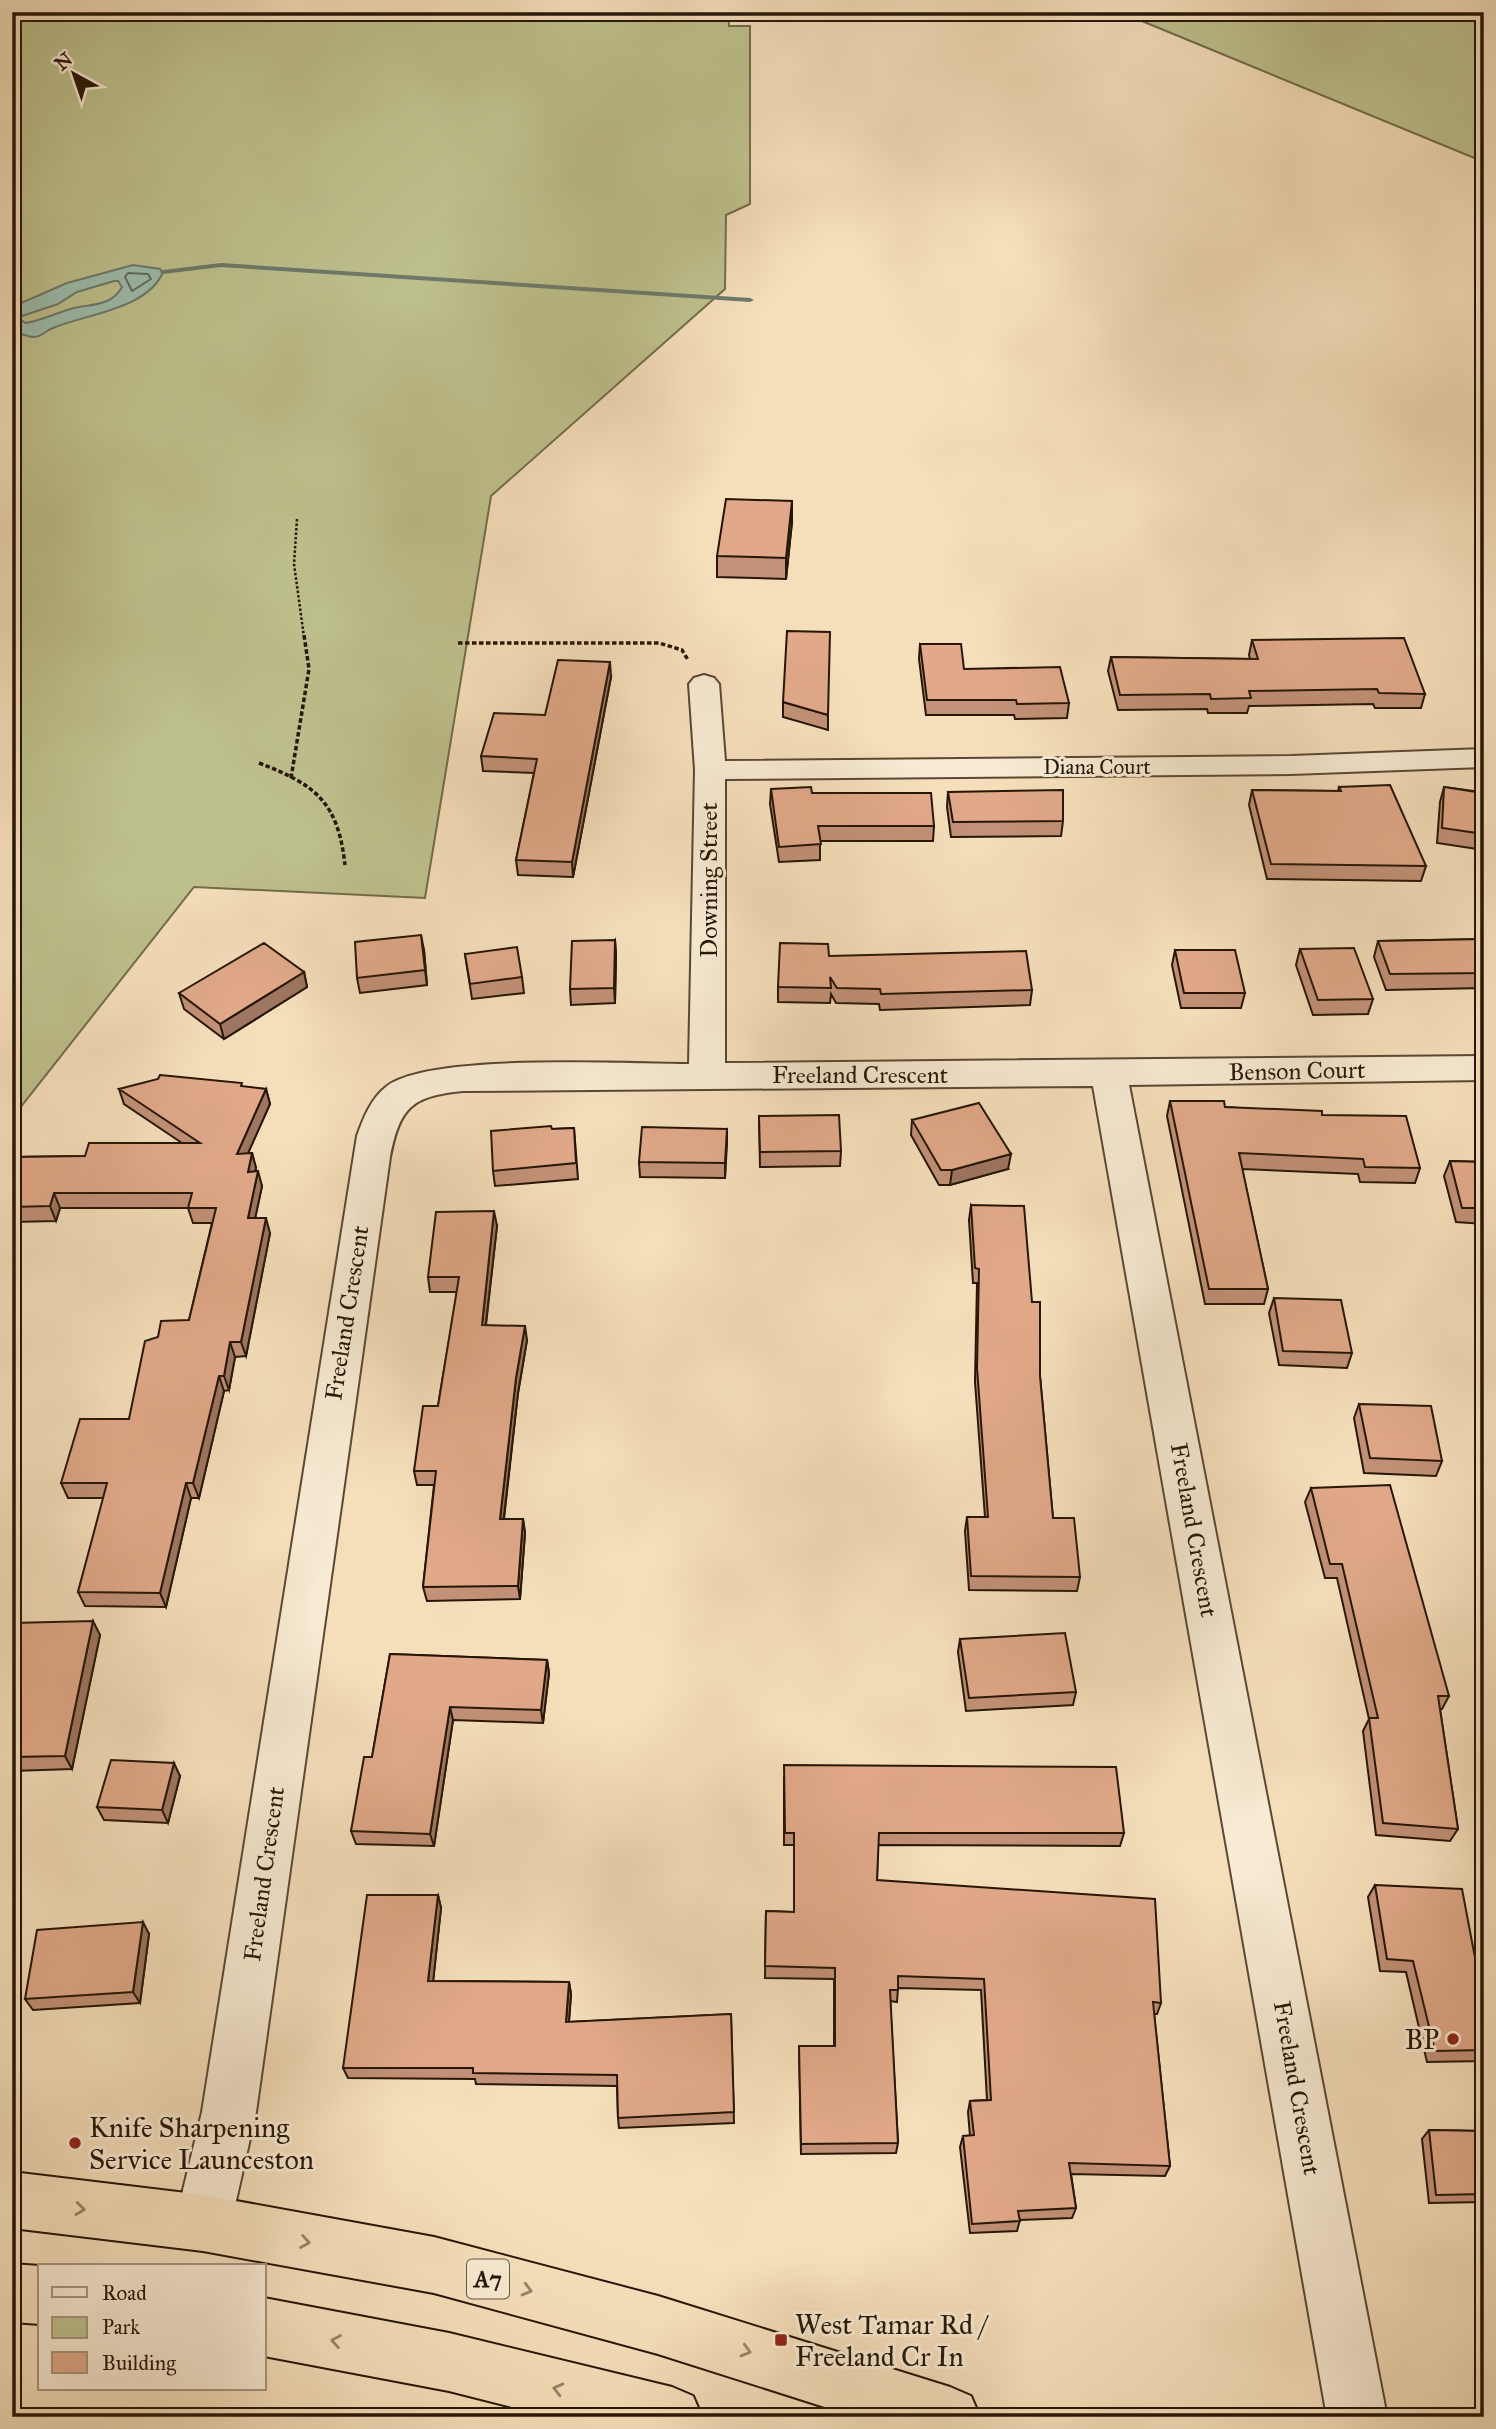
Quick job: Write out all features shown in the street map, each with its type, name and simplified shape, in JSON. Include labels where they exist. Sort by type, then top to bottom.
[{"type":"highway","name":"A7","points":[[12,2200],[202,2223],[434,2265],[658,2325],[950,2417]]},
{"type":"highway","points":[[12,2293],[38,2295]]},
{"type":"highway","points":[[266,2327],[449,2362],[672,2417]]},
{"type":"street","name":"Downing Street","points":[[705,684],[710,770],[707,1075]]},
{"type":"street","name":"Diana Court","points":[[710,770],[1290,765],[1484,758]]},
{"type":"street","name":"Benson Court","points":[[1109,1073],[1484,1068]]},
{"type":"street","name":"Freeland Crescent","points":[[202,2223],[229,2112],[369,1170],[381,1114],[400,1094],[431,1080],[707,1075],[1109,1073],[1357,2417]]},
{"type":"path","points":[[291,778],[309,669],[294,564],[297,519]]},
{"type":"path","points":[[458,643],[659,643],[682,650],[705,684]]},
{"type":"path","points":[[259,763],[291,778],[327,805],[335,817],[345,865]]},
{"type":"green space","points":[[12,12],[728,12],[729,26],[750,26],[750,204],[726,215],[725,289],[491,496],[425,898],[194,887],[12,1118]]},
{"type":"green space","points":[[1120,12],[1484,12],[1484,162]]},
{"type":"water","points":[[133,265],[160,269],[163,272],[144,294],[115,309],[67,323],[37,337],[12,332],[12,307],[67,283]],"holes":[[[118,281],[122,287],[107,301],[26,323],[16,318],[58,304],[77,292]]]},
{"type":"building","points":[[726,499],[792,501],[786,558],[717,556]]},
{"type":"building","points":[[787,631],[830,632],[828,715],[783,702]]},
{"type":"building","points":[[1404,638],[1425,694],[1379,693],[1377,689],[1249,691],[1251,698],[1211,699],[1210,694],[1120,695],[1111,657],[1258,659],[1252,640]]},
{"type":"building","points":[[920,644],[961,644],[964,669],[1060,667],[1069,703],[927,700]]},
{"type":"building","points":[[558,660],[610,662],[572,862],[516,860],[537,759],[481,756],[494,713],[545,715]]},
{"type":"building","points":[[1390,785],[1426,866],[1271,864],[1252,790],[1341,791],[1339,787]]},
{"type":"building","points":[[1483,785],[1484,834],[1442,828],[1444,787],[1483,793]]},
{"type":"building","points":[[811,787],[812,793],[931,793],[934,826],[818,826],[821,844],[779,847],[771,789]]},
{"type":"building","points":[[1063,790],[1063,821],[953,822],[948,792]]},
{"type":"building","points":[[421,935],[425,970],[357,978],[355,942]]},
{"type":"building","points":[[1484,939],[1484,973],[1390,974],[1378,941]]},
{"type":"building","points":[[615,940],[614,988],[570,989],[572,941]]},
{"type":"building","points":[[264,943],[304,972],[220,1024],[179,993]]},
{"type":"building","points":[[780,943],[828,944],[829,956],[1026,951],[1032,990],[881,994],[880,989],[837,988],[830,977],[831,988],[778,987]]},
{"type":"building","points":[[517,947],[522,977],[470,984],[465,954]]},
{"type":"building","points":[[1354,948],[1373,999],[1318,1000],[1300,949]]},
{"type":"building","points":[[1175,950],[1235,950],[1245,993],[1184,993]]},
{"type":"building","points":[[160,1075],[242,1083],[241,1086],[266,1089],[237,1154],[252,1153],[248,1172],[258,1171],[248,1218],[266,1218],[241,1342],[230,1342],[224,1376],[219,1376],[193,1483],[186,1483],[160,1593],[78,1592],[107,1483],[61,1483],[80,1419],[129,1419],[145,1341],[158,1337],[161,1321],[189,1320],[216,1208],[188,1208],[192,1193],[54,1193],[50,1206],[12,1207],[12,1157],[85,1156],[89,1143],[200,1143],[119,1089],[158,1079]]},
{"type":"building","points":[[1170,1101],[1224,1101],[1225,1107],[1322,1111],[1322,1115],[1406,1116],[1420,1168],[1365,1167],[1363,1159],[1239,1153],[1268,1289],[1209,1289]]},
{"type":"building","points":[[979,1103],[1011,1154],[952,1170],[941,1170],[912,1120]]},
{"type":"building","points":[[839,1115],[841,1151],[760,1152],[759,1116]]},
{"type":"building","points":[[551,1126],[552,1129],[574,1128],[576,1163],[493,1171],[491,1131]]},
{"type":"building","points":[[642,1127],[727,1129],[725,1163],[639,1162]]},
{"type":"building","points":[[1450,1161],[1484,1162],[1484,1208],[1462,1208]]},
{"type":"building","points":[[971,1205],[1024,1206],[1032,1302],[1040,1302],[1040,1376],[1053,1518],[1074,1518],[1080,1577],[971,1576],[967,1517],[988,1517],[977,1368],[979,1269],[975,1268]]},
{"type":"building","points":[[494,1211],[482,1325],[525,1326],[516,1378],[500,1519],[523,1519],[518,1586],[423,1587],[436,1471],[414,1471],[423,1406],[438,1406],[459,1277],[428,1277],[436,1212]]},
{"type":"building","points":[[1274,1298],[1341,1300],[1352,1353],[1283,1351]]},
{"type":"building","points":[[1359,1404],[1431,1406],[1442,1461],[1370,1458]]},
{"type":"building","points":[[1390,1485],[1449,1696],[1438,1696],[1458,1829],[1383,1823],[1369,1718],[1378,1718],[1342,1564],[1330,1564],[1311,1488]]},
{"type":"building","points":[[93,1621],[65,1756],[12,1757],[12,1623]]},
{"type":"building","points":[[1065,1633],[1076,1692],[969,1698],[960,1639]]},
{"type":"building","points":[[390,1654],[547,1660],[541,1710],[450,1707],[430,1834],[351,1831],[364,1757],[372,1757]]},
{"type":"building","points":[[111,1760],[174,1763],[162,1810],[97,1807]]},
{"type":"building","points":[[784,1765],[1116,1767],[1124,1833],[879,1833],[877,1880],[1155,1899],[1161,2003],[1153,2002],[1170,2166],[1069,2163],[1076,2208],[1018,2211],[1020,2221],[972,2224],[963,2136],[974,2135],[970,2101],[991,2100],[984,1979],[898,1976],[898,1990],[890,1990],[898,2143],[801,2144],[799,2046],[835,2046],[835,1968],[765,1966],[766,1911],[794,1912],[794,1833],[785,1833]]},
{"type":"building","points":[[1375,1885],[1462,1889],[1484,2005],[1484,2050],[1435,2051],[1413,1961],[1387,1959]]},
{"type":"building","points":[[367,1895],[438,1895],[428,1981],[569,1982],[566,2022],[731,2014],[734,2112],[618,2118],[617,2075],[473,2073],[473,2068],[343,2068]]},
{"type":"building","points":[[143,1922],[133,1992],[25,1999],[37,1930]]},
{"type":"building","points":[[1429,2130],[1484,2131],[1484,2194],[1436,2195]]},
{"type":"waterway","points":[[163,272],[221,265],[750,300]]},
{"type":"place","name":"BP","points":[[1453,2039]]},
{"type":"place","name":"Knife Sharpening Service Launceston","points":[[75,2143]]},
{"type":"place","name":"West Tamar Rd / Freeland Cr In","points":[[781,2340]]}]
